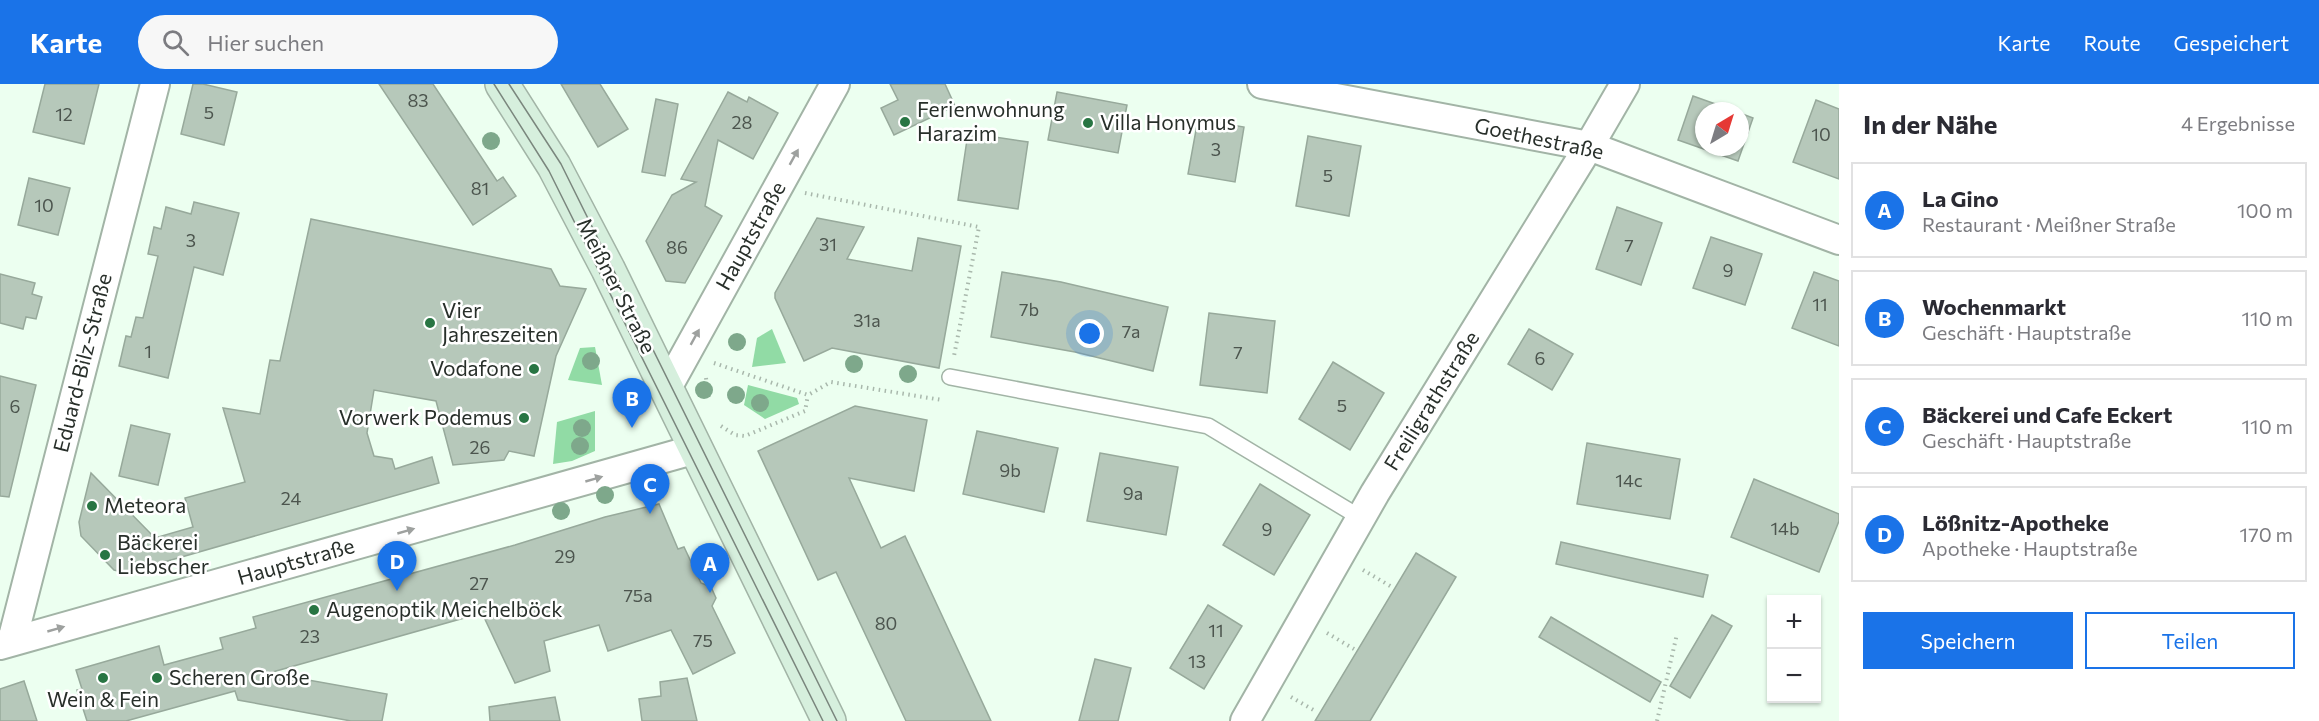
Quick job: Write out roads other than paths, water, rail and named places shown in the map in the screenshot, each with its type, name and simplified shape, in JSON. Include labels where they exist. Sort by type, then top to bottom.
[{"type":"main road","name":"Meißner Straße","points":[[502,84],[554,166],[667,388],[829,721]]},
{"type":"street","name":"Eduard-Bilz-Straße","points":[[6,643],[155,84]]},
{"type":"street","name":"Hauptstraße","points":[[667,388],[835,84]]},
{"type":"street","name":"Goethestraße","points":[[1262,84],[1589,146],[1839,240]]},
{"type":"street","name":"Freiligrathstraße","points":[[1245,721],[1361,518],[1625,84]]},
{"type":"street","name":"Hauptstraße","points":[[6,643],[692,442]]},
{"type":"lane","points":[[950,377],[1209,426],[1361,518]]},
{"type":"tram line","points":[[494,84],[549,171],[823,721]]},
{"type":"tram line","points":[[509,84],[561,164],[837,721]]},
{"type":"place","name":"Ferienwohnung Harazim","points":[[905,122]]},
{"type":"place","name":"Villa Honymus","points":[[1088,123]]},
{"type":"place","name":"Vier Jahreszeiten","points":[[430,323]]},
{"type":"place","name":"Vodafone","points":[[534,369]]},
{"type":"place","name":"Vorwerk Podemus","points":[[524,418]]},
{"type":"place","name":"Wochenmarkt","points":[[632,428]]},
{"type":"place","name":"Meteora","points":[[92,506]]},
{"type":"place","name":"Bäckerei und Cafe Eckert","points":[[650,514]]},
{"type":"place","name":"Bäckerei Liebscher","points":[[105,555]]},
{"type":"place","name":"Lößnitz-Apotheke","points":[[397,591]]},
{"type":"place","name":"La Gino","points":[[710,593]]},
{"type":"place","name":"Augenoptik Meichelböck","points":[[314,610]]},
{"type":"place","name":"Wein & Fein","points":[[103,678]]},
{"type":"place","name":"Scheren Große","points":[[157,678]]}]
